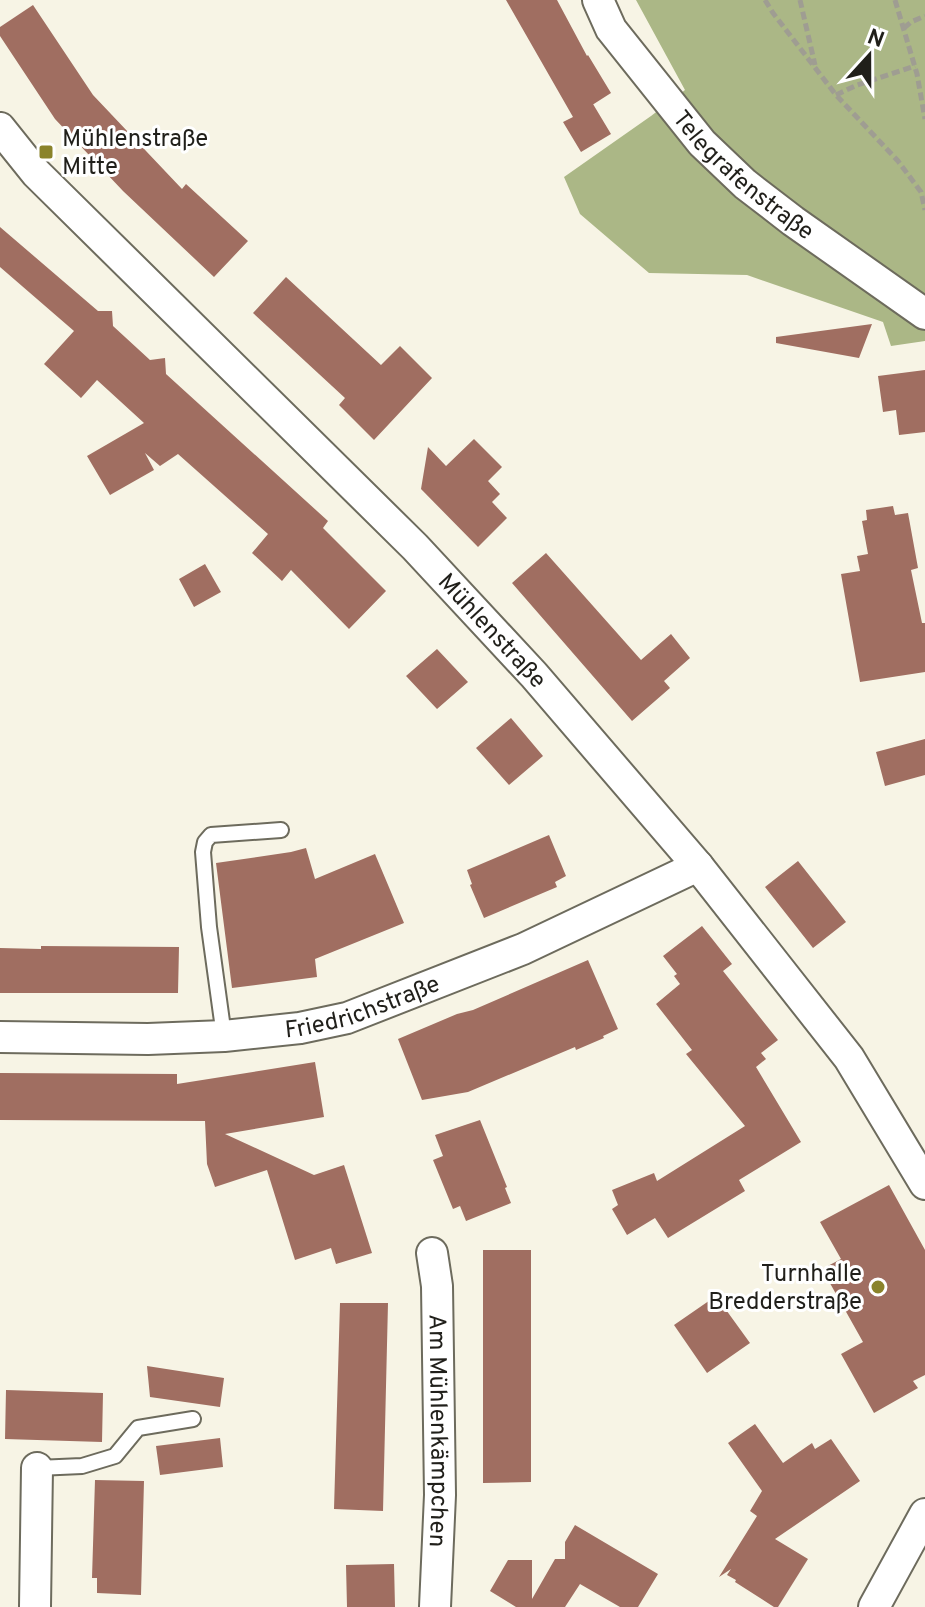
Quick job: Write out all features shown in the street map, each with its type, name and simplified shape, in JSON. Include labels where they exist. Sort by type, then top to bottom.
[{"type":"street","name":"Telegrafenstraße","points":[[598,0],[611,29],[702,143],[745,184],[781,212],[925,314]]},
{"type":"street","name":"Mühlenstraße","points":[[0,128],[36,173],[415,547],[534,675],[698,866],[849,1058],[925,1184]]},
{"type":"street","name":"Friedrichstraße","points":[[0,1037],[148,1039],[224,1036],[300,1028],[347,1018],[523,949],[698,866]]},
{"type":"street","name":"Am Mühlenkämpchen","points":[[432,1253],[437,1286],[440,1495],[435,1607]]},
{"type":"street","points":[[35,1607],[37,1468]]},
{"type":"street","points":[[874,1607],[925,1514]]},
{"type":"lane","points":[[224,1036],[208,912],[203,852],[205,842],[211,835],[281,830]]},
{"type":"lane","points":[[37,1468],[82,1466],[115,1456],[138,1428],[193,1419]]},
{"type":"path","points":[[765,0],[836,95],[898,161],[921,192],[925,210]]},
{"type":"path","points":[[800,0],[815,68]]},
{"type":"path","points":[[895,0],[915,66],[925,119]]},
{"type":"path","points":[[904,28],[925,16]]},
{"type":"path","points":[[836,95],[915,66]]},
{"type":"green space","points":[[636,0],[925,0],[925,341],[891,346],[883,322],[747,275],[649,273],[580,214],[564,177],[685,90]]},
{"type":"building","points":[[506,0],[557,0],[611,93],[593,104],[611,134],[581,152],[563,122],[573,117]]},
{"type":"building","points":[[33,5],[93,95],[182,189],[186,184],[248,241],[214,277],[123,191],[55,119],[0,36],[0,27]]},
{"type":"building","points":[[0,227],[98,311],[112,311],[113,326],[150,360],[165,358],[166,374],[328,521],[323,528],[386,591],[349,629],[291,570],[282,581],[252,553],[268,534],[178,454],[160,466],[145,453],[154,470],[110,495],[87,456],[144,423],[97,380],[81,398],[44,364],[74,331],[0,267]]},
{"type":"building","points":[[286,277],[381,365],[400,346],[432,378],[374,440],[339,405],[345,398],[253,313]]},
{"type":"building","points":[[872,324],[859,358],[776,343],[776,337]]},
{"type":"building","points":[[925,370],[925,432],[899,435],[896,410],[883,412],[878,376]]},
{"type":"building","points":[[474,439],[502,467],[488,481],[500,494],[492,502],[507,518],[478,547],[421,489],[428,447],[446,466]]},
{"type":"building","points":[[893,506],[895,515],[908,513],[918,568],[911,570],[922,623],[925,623],[925,672],[860,682],[841,574],[860,571],[857,556],[868,554],[862,521],[867,520],[866,510]]},
{"type":"building","points":[[546,553],[641,660],[671,634],[690,658],[664,681],[670,688],[632,721],[512,583]]},
{"type":"building","points":[[205,564],[221,592],[194,607],[179,579]]},
{"type":"building","points":[[437,649],[468,682],[437,709],[406,676]]},
{"type":"building","points":[[511,718],[543,756],[509,785],[476,748]]},
{"type":"building","points":[[925,739],[925,775],[885,786],[876,752]]},
{"type":"building","points":[[549,835],[566,876],[555,882],[557,887],[484,918],[467,870]]},
{"type":"building","points":[[306,848],[315,879],[375,854],[404,923],[315,959],[317,977],[232,988],[216,863]]},
{"type":"building","points":[[798,861],[846,922],[813,948],[765,887]]},
{"type":"building","points":[[702,926],[732,964],[723,971],[778,1040],[761,1053],[766,1059],[756,1067],[801,1142],[739,1180],[745,1191],[668,1238],[655,1218],[627,1235],[612,1209],[618,1205],[612,1190],[654,1173],[657,1181],[745,1126],[686,1054],[692,1050],[656,1004],[680,984],[674,976],[677,974],[663,956]]},
{"type":"building","points":[[41,946],[179,947],[178,993],[0,993],[0,948],[41,949]]},
{"type":"building","points":[[588,960],[618,1029],[576,1050],[575,1047],[468,1092],[422,1100],[398,1039]]},
{"type":"building","points":[[315,1062],[324,1117],[225,1134],[314,1175],[344,1165],[372,1253],[336,1264],[331,1248],[295,1260],[267,1170],[215,1187],[207,1164],[205,1121],[0,1120],[0,1073],[177,1074],[177,1084]]},
{"type":"building","points":[[480,1120],[511,1203],[466,1221],[460,1206],[453,1209],[433,1160],[443,1156],[435,1135]]},
{"type":"building","name":"Turnhalle Bredderstraße","points":[[889,1185],[925,1250],[925,1375],[913,1381],[918,1388],[874,1413],[841,1354],[863,1342],[822,1269],[841,1259],[820,1222]]},
{"type":"building","points":[[483,1250],[531,1250],[531,1482],[483,1483]]},
{"type":"building","points":[[716,1296],[750,1343],[707,1373],[674,1325]]},
{"type":"building","points":[[340,1303],[388,1303],[383,1511],[334,1509]]},
{"type":"building","points":[[147,1366],[224,1378],[220,1407],[150,1397]]},
{"type":"building","points":[[6,1390],[103,1393],[102,1442],[5,1439]]},
{"type":"building","points":[[755,1424],[783,1463],[812,1443],[815,1449],[831,1439],[860,1481],[775,1539],[808,1559],[778,1607],[735,1582],[727,1575],[731,1569],[719,1577],[757,1516],[750,1511],[762,1491],[728,1443]]},
{"type":"building","points":[[220,1438],[223,1467],[160,1475],[156,1446]]},
{"type":"building","points":[[95,1480],[144,1481],[141,1595],[97,1593],[97,1578],[92,1578]]},
{"type":"building","points":[[575,1525],[658,1574],[638,1607],[620,1607],[580,1584],[565,1607],[516,1607],[490,1591],[508,1560],[532,1560],[532,1599],[555,1559],[565,1559],[565,1542]]},
{"type":"building","points":[[394,1564],[395,1607],[347,1607],[346,1565]]},
{"type":"place","name":"Mühlenstraße Mitte","points":[[46,152]]},
{"type":"place","name":"Turnhalle Bredderstraße","points":[[878,1287]]}]
